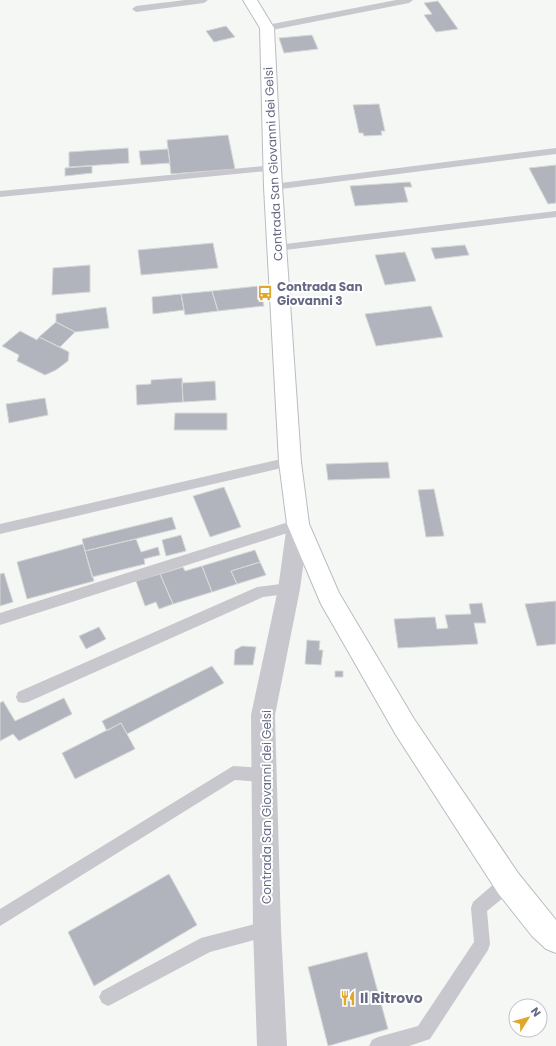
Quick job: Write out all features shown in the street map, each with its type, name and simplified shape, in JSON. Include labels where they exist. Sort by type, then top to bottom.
[{"type":"main road","name":"Contrada San Giovanni dei Gelsi","points":[[250,0],[267,28],[277,248],[290,462],[298,524],[329,597],[401,721],[508,883],[542,926],[556,939]]},
{"type":"street","name":"Contrada San Giovanni dei Gelsi","points":[[272,1046],[267,929],[264,716],[289,589],[298,524]]},
{"type":"lane","points":[[136,9],[204,0]]},
{"type":"lane","points":[[267,28],[409,0]]},
{"type":"lane","points":[[0,194],[274,177],[556,151]]},
{"type":"lane","points":[[277,248],[556,214]]},
{"type":"lane","points":[[0,529],[290,462]]},
{"type":"lane","points":[[0,619],[298,524]]},
{"type":"lane","points":[[22,697],[262,590],[289,589]]},
{"type":"lane","points":[[0,918],[234,773],[264,775]]},
{"type":"lane","points":[[378,1046],[424,1033],[482,944],[479,908],[508,883]]},
{"type":"lane","points":[[108,996],[207,944],[267,929]]},
{"type":"building","points":[[438,1],[458,29],[436,32],[424,15],[432,14],[424,3]]},
{"type":"building","points":[[226,26],[235,37],[214,42],[206,31]]},
{"type":"building","points":[[312,35],[318,49],[284,53],[279,38]]},
{"type":"building","points":[[379,104],[385,131],[381,131],[382,135],[364,136],[363,133],[359,133],[353,105]]},
{"type":"building","points":[[228,135],[235,169],[171,174],[167,140]]},
{"type":"building","points":[[128,148],[129,163],[69,167],[69,152]]},
{"type":"building","points":[[168,149],[170,163],[141,165],[139,151]]},
{"type":"building","points":[[556,165],[556,203],[548,204],[529,168]]},
{"type":"building","points":[[92,166],[92,173],[65,176],[65,168]]},
{"type":"building","points":[[410,182],[412,187],[404,187],[408,202],[355,206],[350,186]]},
{"type":"building","points":[[213,243],[218,268],[141,275],[138,250]]},
{"type":"building","points":[[465,245],[469,255],[435,259],[431,248]]},
{"type":"building","points":[[405,252],[416,281],[385,285],[375,255]]},
{"type":"building","points":[[90,265],[90,292],[52,295],[53,268]]},
{"type":"building","points":[[259,286],[264,306],[218,311],[212,291]]},
{"type":"building","points":[[212,291],[218,311],[185,315],[181,294]]},
{"type":"building","points":[[181,294],[184,310],[153,314],[152,297]]},
{"type":"building","points":[[431,306],[443,337],[376,346],[365,314]]},
{"type":"building","points":[[106,307],[109,328],[75,332],[56,322],[56,314]]},
{"type":"building","points":[[56,322],[75,332],[60,347],[39,337]]},
{"type":"building","points":[[20,331],[37,340],[39,337],[69,352],[68,361],[56,370],[45,375],[17,361],[19,355],[2,346]]},
{"type":"building","points":[[182,378],[183,402],[137,405],[136,385],[151,384],[151,380]]},
{"type":"building","points":[[215,381],[216,400],[183,402],[182,383]]},
{"type":"building","points":[[45,398],[48,415],[9,423],[6,404]]},
{"type":"building","points":[[175,413],[227,413],[227,430],[174,430]]},
{"type":"building","points":[[388,462],[390,478],[328,480],[326,464]]},
{"type":"building","points":[[224,487],[241,527],[210,537],[193,496]]},
{"type":"building","points":[[434,489],[444,536],[426,537],[418,490]]},
{"type":"building","points":[[172,517],[176,529],[85,551],[82,539]]},
{"type":"building","points":[[181,535],[186,551],[166,556],[162,540]]},
{"type":"building","points":[[136,539],[141,552],[158,547],[160,555],[144,559],[145,564],[92,577],[85,551]]},
{"type":"building","points":[[83,544],[94,581],[27,599],[17,562]]},
{"type":"building","points":[[255,550],[260,562],[231,571],[237,584],[212,592],[202,566]]},
{"type":"building","points":[[260,562],[266,575],[237,584],[231,571]]},
{"type":"building","points":[[202,566],[212,592],[173,604],[160,574],[183,567],[185,571]]},
{"type":"building","points":[[4,573],[13,602],[0,606],[0,574]]},
{"type":"building","points":[[160,574],[173,604],[159,609],[156,602],[145,606],[136,581]]},
{"type":"building","points":[[556,601],[556,644],[537,646],[525,604]]},
{"type":"building","points":[[482,603],[486,623],[474,623],[478,644],[398,648],[394,619],[435,617],[437,629],[448,628],[445,615],[471,614],[469,604]]},
{"type":"building","points":[[99,627],[106,639],[86,649],[79,636]]},
{"type":"building","points":[[307,640],[320,641],[319,650],[323,650],[321,665],[305,664]]},
{"type":"building","points":[[242,646],[256,647],[253,665],[234,665],[235,650]]},
{"type":"building","points":[[212,666],[224,683],[127,734],[121,723],[107,731],[102,721]]},
{"type":"building","points":[[335,671],[343,671],[343,677],[335,677]]},
{"type":"building","points":[[64,698],[72,714],[19,741],[13,734],[0,741],[0,703],[3,701],[15,721]]},
{"type":"building","points":[[121,723],[135,749],[75,779],[62,753]]},
{"type":"building","points":[[169,874],[197,925],[94,986],[68,932]]},
{"type":"building","name":"Il Ritrovo","points":[[367,952],[388,1029],[328,1046],[308,967]]},
{"type":"place","name":"Contrada San Giovanni 3","points":[[265,293]]},
{"type":"place","name":"Il Ritrovo","points":[[348,998]]}]
